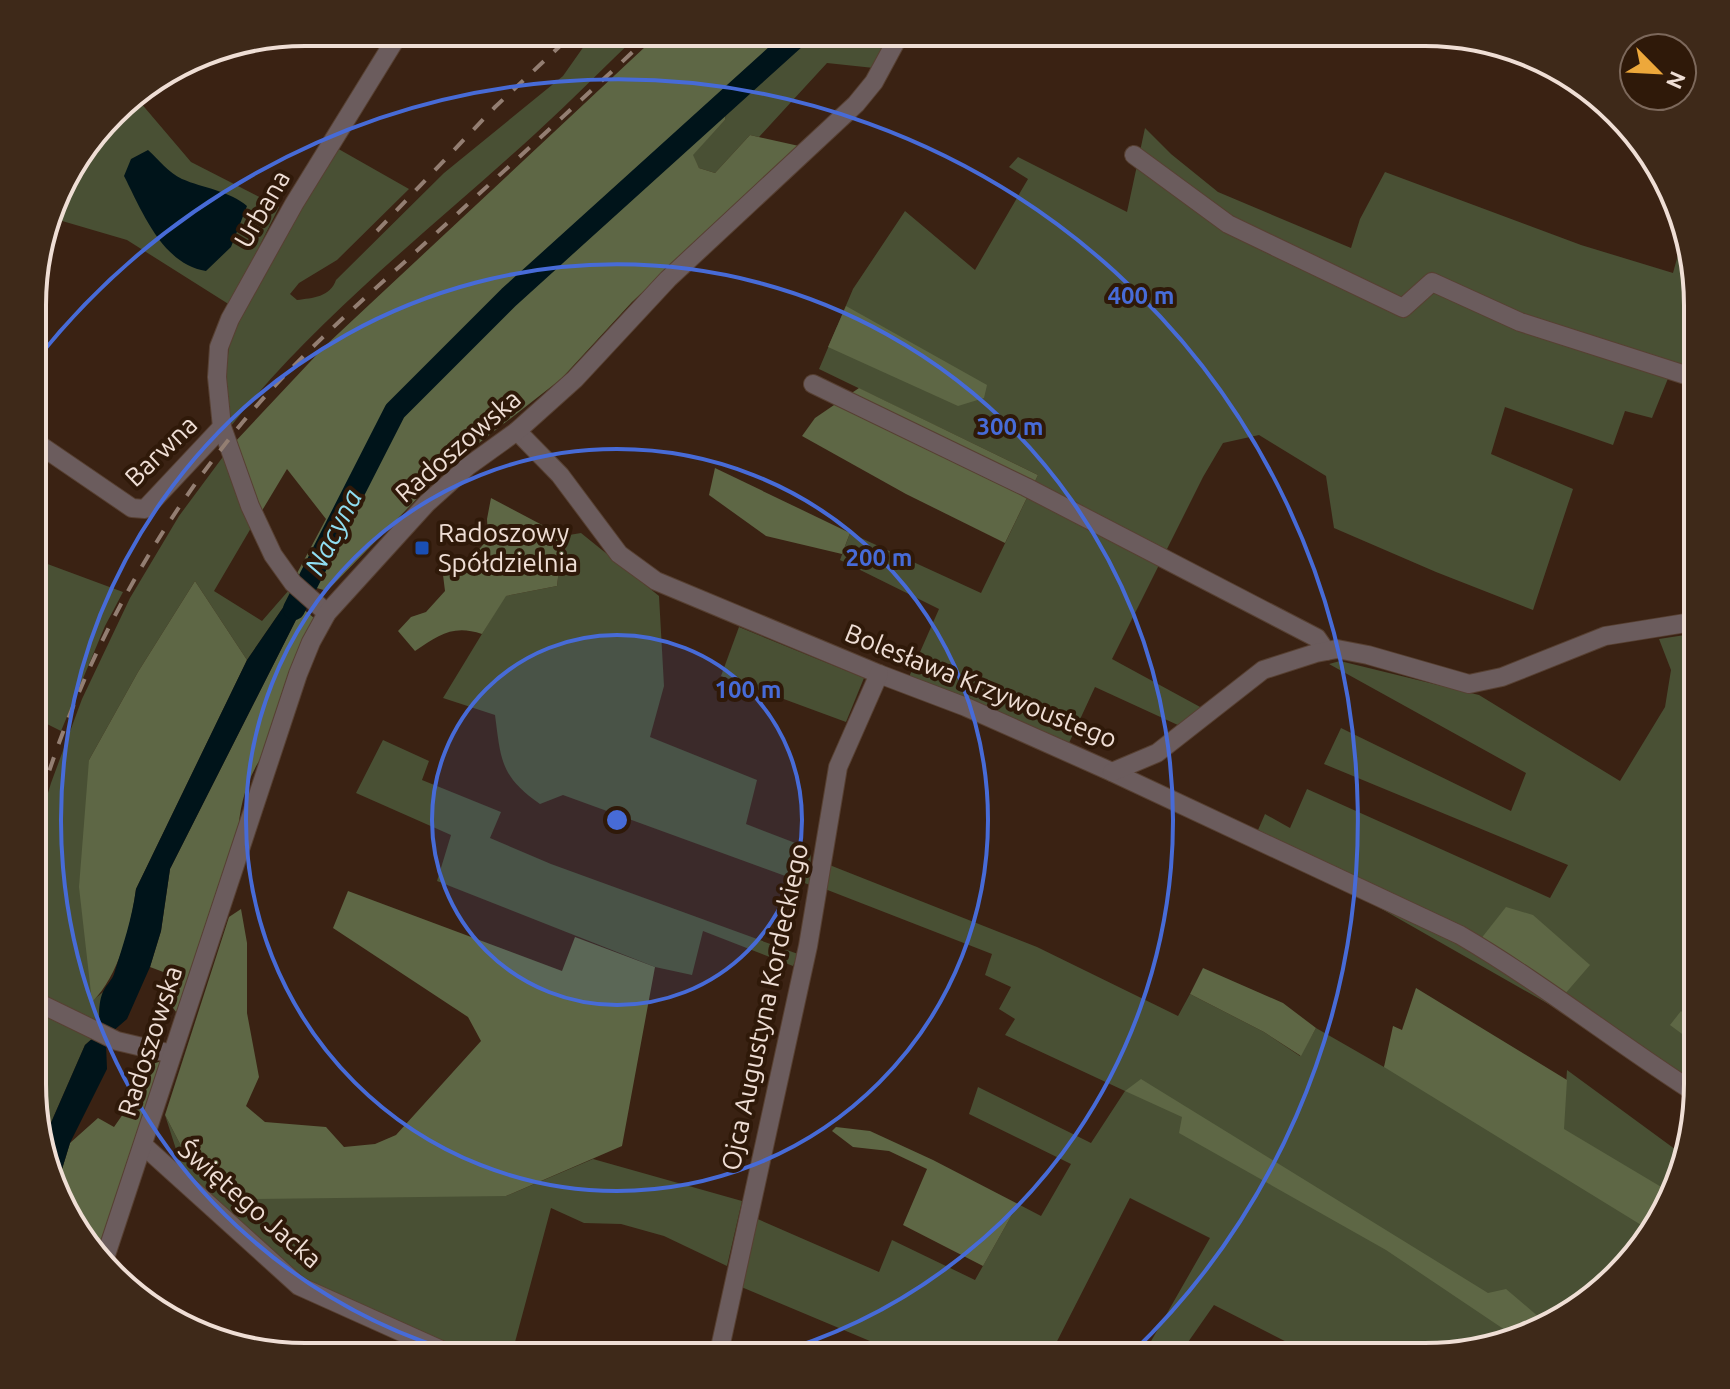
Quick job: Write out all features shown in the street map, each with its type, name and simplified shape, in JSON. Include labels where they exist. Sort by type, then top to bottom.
[{"type":"street","name":"Urbana","points":[[222,427],[217,377],[219,347],[230,319],[294,204],[391,47]]},
{"type":"street","name":"Radoszowska","points":[[107,1251],[298,674],[327,613],[427,503],[467,467],[517,431],[575,379],[668,279],[856,104],[874,82],[893,47]]},
{"type":"street","points":[[1134,155],[1228,224],[1403,308],[1432,282],[1520,322],[1684,374]]},
{"type":"street","points":[[813,384],[1026,487],[1317,638],[1326,651]]},
{"type":"street","name":"Barwna","points":[[46,449],[132,508],[145,509],[222,427],[250,506],[273,555],[293,583],[327,613]]},
{"type":"street","name":"Bolesława Krzywoustego","points":[[517,431],[560,475],[619,554],[656,581],[966,707],[1112,772],[1157,753],[1263,670],[1326,651],[1337,649],[1395,660],[1469,684],[1502,677],[1605,636],[1684,623]]},
{"type":"street","name":"Ojca Augustyna Kordeckiego","points":[[721,1342],[808,946],[838,767],[879,674]]},
{"type":"street","points":[[1112,772],[1460,935],[1683,1085]]},
{"type":"street","points":[[47,1007],[117,1041],[172,1054]]},
{"type":"street","name":"Świętego Jacka","points":[[143,1145],[299,1286],[424,1342]]},
{"type":"green space","points":[[583,47],[625,47],[535,134],[335,313],[297,350],[227,431],[226,369],[231,334],[335,147],[409,189],[337,260],[299,283],[290,294],[297,300],[320,296],[330,290],[336,280],[444,173],[563,76]]},
{"type":"green space","points":[[645,47],[774,47],[504,296],[392,408],[305,581],[295,577],[326,519],[287,469],[260,514],[233,444],[324,347]]},
{"type":"green space","points":[[793,47],[883,47],[874,68],[827,63],[759,137],[750,135],[715,173],[699,168],[692,155],[725,120],[726,107]]},
{"type":"green space","points":[[142,104],[191,162],[279,207],[230,305],[127,240],[61,221],[90,161],[110,134]]},
{"type":"green space","points":[[726,107],[725,120],[693,155],[699,168],[715,173],[750,135],[799,146],[632,302],[561,379],[447,468],[327,591],[310,586],[398,414],[510,301]]},
{"type":"green space","points":[[1145,128],[1171,154],[1218,192],[1351,248],[1360,219],[1385,172],[1581,245],[1673,273],[1678,254],[1684,305],[1684,381],[1669,376],[1652,418],[1625,411],[1613,445],[1505,407],[1491,454],[1573,489],[1533,610],[1334,528],[1326,476],[1259,435],[1223,443],[1112,659],[1202,708],[1180,726],[1095,687],[1069,743],[909,677],[939,609],[840,560],[850,533],[981,593],[1038,475],[819,369],[853,289],[905,211],[975,270],[1028,179],[1009,167],[1018,157],[1127,212]]},
{"type":"green space","points":[[846,306],[987,385],[984,398],[958,406],[828,347]]},
{"type":"green space","points":[[859,388],[1038,475],[1005,543],[906,494],[802,436],[815,418]]},
{"type":"green space","points":[[225,454],[251,528],[214,591],[262,621],[289,590],[291,596],[247,660],[195,581],[138,672],[89,760],[92,1001],[103,992],[100,1027],[47,1000],[47,798],[82,699],[130,598],[179,516]]},
{"type":"green space","points":[[715,468],[850,533],[842,554],[766,536],[709,495]]},
{"type":"green space","points":[[491,498],[563,536],[557,586],[506,596],[482,634],[454,631],[415,651],[398,631],[411,617],[426,612],[445,591],[443,575],[462,562],[468,562],[488,539],[487,519]]},
{"type":"green space","points":[[581,533],[659,596],[664,686],[650,737],[757,780],[746,824],[811,849],[810,885],[563,795],[540,804],[517,785],[505,766],[495,715],[443,698],[505,596],[557,586],[563,536]]},
{"type":"green space","points":[[46,564],[123,592],[105,626],[61,731],[47,724]]},
{"type":"green space","points":[[195,581],[247,660],[136,889],[127,934],[110,979],[92,1002],[79,887],[89,760],[138,672]]},
{"type":"green space","points":[[302,608],[314,618],[263,755],[248,784],[238,837],[179,1016],[165,997],[174,976],[150,967],[161,931],[170,869]]},
{"type":"green space","points":[[739,627],[864,678],[846,722],[721,676]]},
{"type":"green space","points":[[1684,635],[1683,1094],[1552,1006],[1359,896],[1251,846],[1265,814],[1290,828],[1307,789],[1550,898],[1568,865],[1324,764],[1341,728],[1511,811],[1526,773],[1329,664],[1340,661],[1479,695],[1620,781],[1665,707],[1671,670],[1659,639]]},
{"type":"green space","points":[[383,740],[429,761],[422,780],[501,812],[490,838],[551,864],[798,954],[793,966],[703,931],[692,975],[655,967],[437,881],[451,835],[356,793]]},
{"type":"green space","points":[[827,864],[1037,947],[1178,1016],[1190,994],[1264,1032],[1300,1056],[1316,1028],[1384,1067],[1392,1050],[1393,1026],[1563,1128],[1567,1070],[1675,1151],[1664,1183],[1640,1228],[1620,1255],[1596,1279],[1539,1316],[1475,1338],[1425,1343],[1288,1343],[1214,1305],[1188,1343],[1150,1343],[1210,1238],[1130,1198],[1056,1343],[874,1343],[739,1286],[753,1217],[879,1272],[892,1240],[975,1280],[1018,1204],[1041,1216],[1071,1164],[969,1114],[978,1087],[1091,1143],[1125,1091],[1005,1035],[1015,1019],[999,1009],[1011,987],[985,975],[992,954],[825,889]]},
{"type":"green space","points":[[348,891],[562,971],[575,937],[655,967],[622,1146],[506,1196],[246,1199],[192,1167],[165,1115],[229,917],[241,909],[247,943],[247,1013],[259,1077],[246,1106],[265,1122],[326,1127],[344,1147],[375,1144],[396,1135],[481,1041],[468,1017],[333,928]]},
{"type":"green space","points":[[1506,907],[1533,915],[1590,965],[1564,995],[1480,940]]},
{"type":"green space","points":[[1203,968],[1283,1003],[1316,1028],[1301,1056],[1264,1032],[1190,994]]},
{"type":"green space","points":[[1416,988],[1567,1080],[1564,1129],[1662,1187],[1642,1225],[1384,1067],[1393,1026],[1402,1030]]},
{"type":"green space","points":[[1681,1011],[1683,1035],[1670,1025]]},
{"type":"green space","points":[[47,1017],[94,1037],[85,1045],[50,1125]]},
{"type":"green space","points":[[162,1061],[101,1244],[81,1213],[62,1171],[70,1143],[98,1118],[114,1127],[139,1091],[139,1068]]},
{"type":"green space","points":[[1141,1079],[1488,1293],[1506,1289],[1538,1316],[1505,1330],[1386,1250],[1179,1133],[1182,1117],[1125,1091]]},
{"type":"green space","points":[[165,1115],[192,1167],[506,1196],[593,1159],[742,1201],[727,1266],[664,1236],[621,1224],[584,1223],[551,1208],[515,1342],[438,1342],[303,1281],[182,1168]]},
{"type":"green space","points":[[836,1127],[870,1131],[1018,1204],[983,1266],[903,1225],[927,1169],[889,1151],[853,1147],[832,1131]]},
{"type":"shaded area","points":[[148,150],[182,179],[224,193],[247,206],[231,247],[206,271],[177,258],[165,247],[146,220],[124,176],[131,159]]},
{"type":"shaded area","points":[[291,596],[302,608],[170,869],[161,931],[150,967],[127,1019],[112,1032],[100,1027],[101,999],[114,974],[136,889],[247,660]]},
{"type":"shaded area","points":[[94,1037],[106,1044],[107,1069],[70,1143],[62,1171],[50,1125],[85,1045]]},
{"type":"waterway","name":"Nacyna","points":[[294,609],[395,411],[509,297],[785,47]]},
{"type":"railway","points":[[377,231],[495,107],[559,47]]},
{"type":"railway","points":[[47,781],[88,673],[136,576],[194,486],[246,418],[313,346],[638,47]]},
{"type":"place","name":"Radoszowy Spółdzielnia","points":[[422,548]]}]
